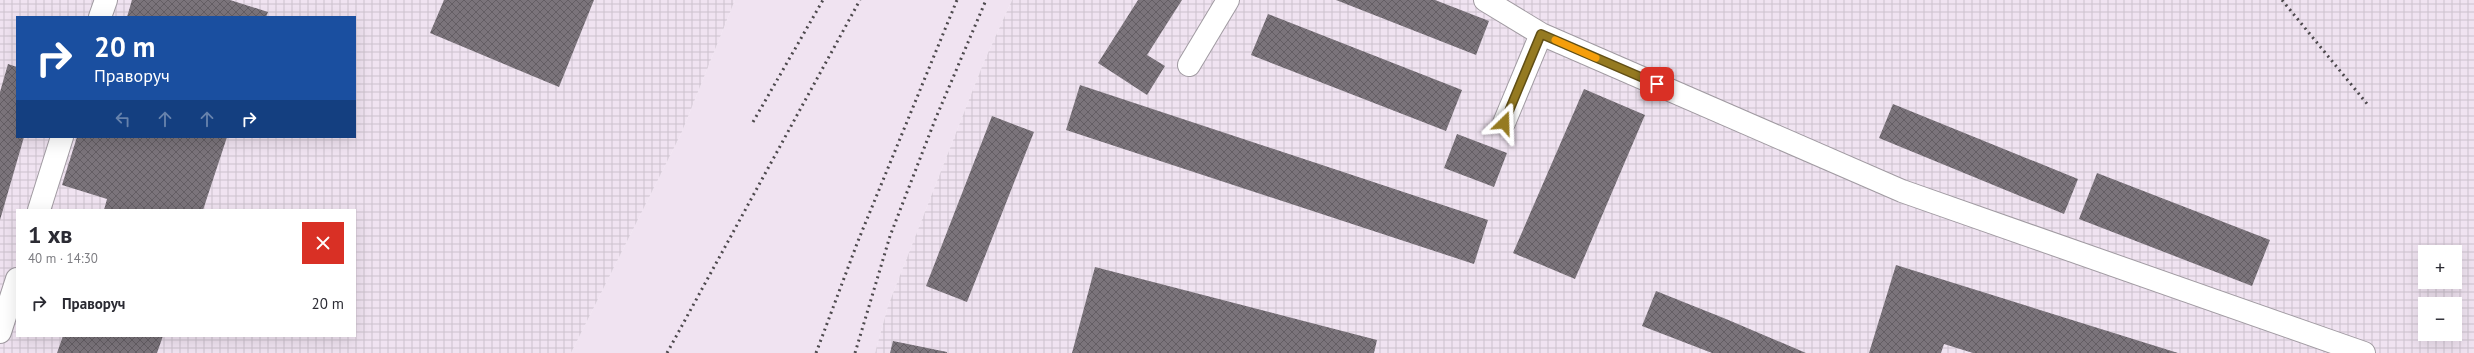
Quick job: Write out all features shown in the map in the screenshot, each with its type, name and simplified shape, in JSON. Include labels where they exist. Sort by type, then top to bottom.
[{"type":"lane","points":[[100,16],[106,0]]},
{"type":"lane","points":[[1189,65],[1228,0]]},
{"type":"lane","points":[[1485,0],[1541,34],[1902,191],[2364,353]]},
{"type":"lane","points":[[1504,123],[1541,34]]},
{"type":"lane","points":[[39,209],[62,138]]},
{"type":"lane","points":[[0,332],[16,281]]},
{"type":"shaded area","points":[[0,0],[735,0],[681,134],[571,353],[0,353]]},
{"type":"shaded area","points":[[735,0],[1012,0],[983,64],[888,306],[875,353],[571,353],[681,134]]},
{"type":"shaded area","points":[[1012,0],[2474,0],[2474,353],[875,353],[888,306],[983,64]]},
{"type":"building","points":[[132,0],[230,0],[268,12],[266,16],[127,16]]},
{"type":"building","points":[[444,0],[594,0],[559,87],[430,33]]},
{"type":"building","points":[[1138,0],[1182,0],[1147,55],[1165,66],[1147,95],[1098,63]]},
{"type":"building","points":[[1336,0],[1435,0],[1489,21],[1476,55]]},
{"type":"building","points":[[1268,14],[1462,90],[1446,131],[1251,55]]},
{"type":"building","points":[[8,64],[16,67],[16,138],[24,138],[0,220],[0,92]]},
{"type":"building","points":[[1080,85],[1488,220],[1474,264],[1066,130]]},
{"type":"building","points":[[1584,89],[1645,115],[1575,279],[1513,253]]},
{"type":"building","points":[[1893,104],[2078,179],[2064,214],[1879,138]]},
{"type":"building","points":[[992,116],[1034,132],[967,302],[926,286]]},
{"type":"building","points":[[1457,134],[1507,153],[1494,187],[1444,168]]},
{"type":"building","points":[[77,138],[227,138],[203,209],[104,209],[107,199],[62,185]]},
{"type":"building","points":[[2097,173],[2270,240],[2252,286],[2079,219]]},
{"type":"building","points":[[1896,265],[2178,353],[1973,353],[1944,344],[1941,353],[1869,353]]},
{"type":"building","points":[[1095,267],[1377,340],[1374,353],[1072,353]]},
{"type":"building","points":[[1656,291],[1806,353],[1712,353],[1642,326]]},
{"type":"building","points":[[63,337],[163,337],[157,353],[57,353]]},
{"type":"building","points":[[893,341],[947,352],[947,353],[890,353]]},
{"type":"railway","points":[[753,122],[823,0]]},
{"type":"railway","points":[[667,353],[860,0]]},
{"type":"railway","points":[[816,353],[858,241],[957,0]]},
{"type":"railway","points":[[855,353],[890,236],[935,120],[986,0]]},
{"type":"railway","points":[[2282,0],[2368,105]]},
{"type":"slow traffic","points":[[1555,40],[1596,58]]},
{"type":"route","points":[[1504,123],[1541,34],[1657,84]]}]
